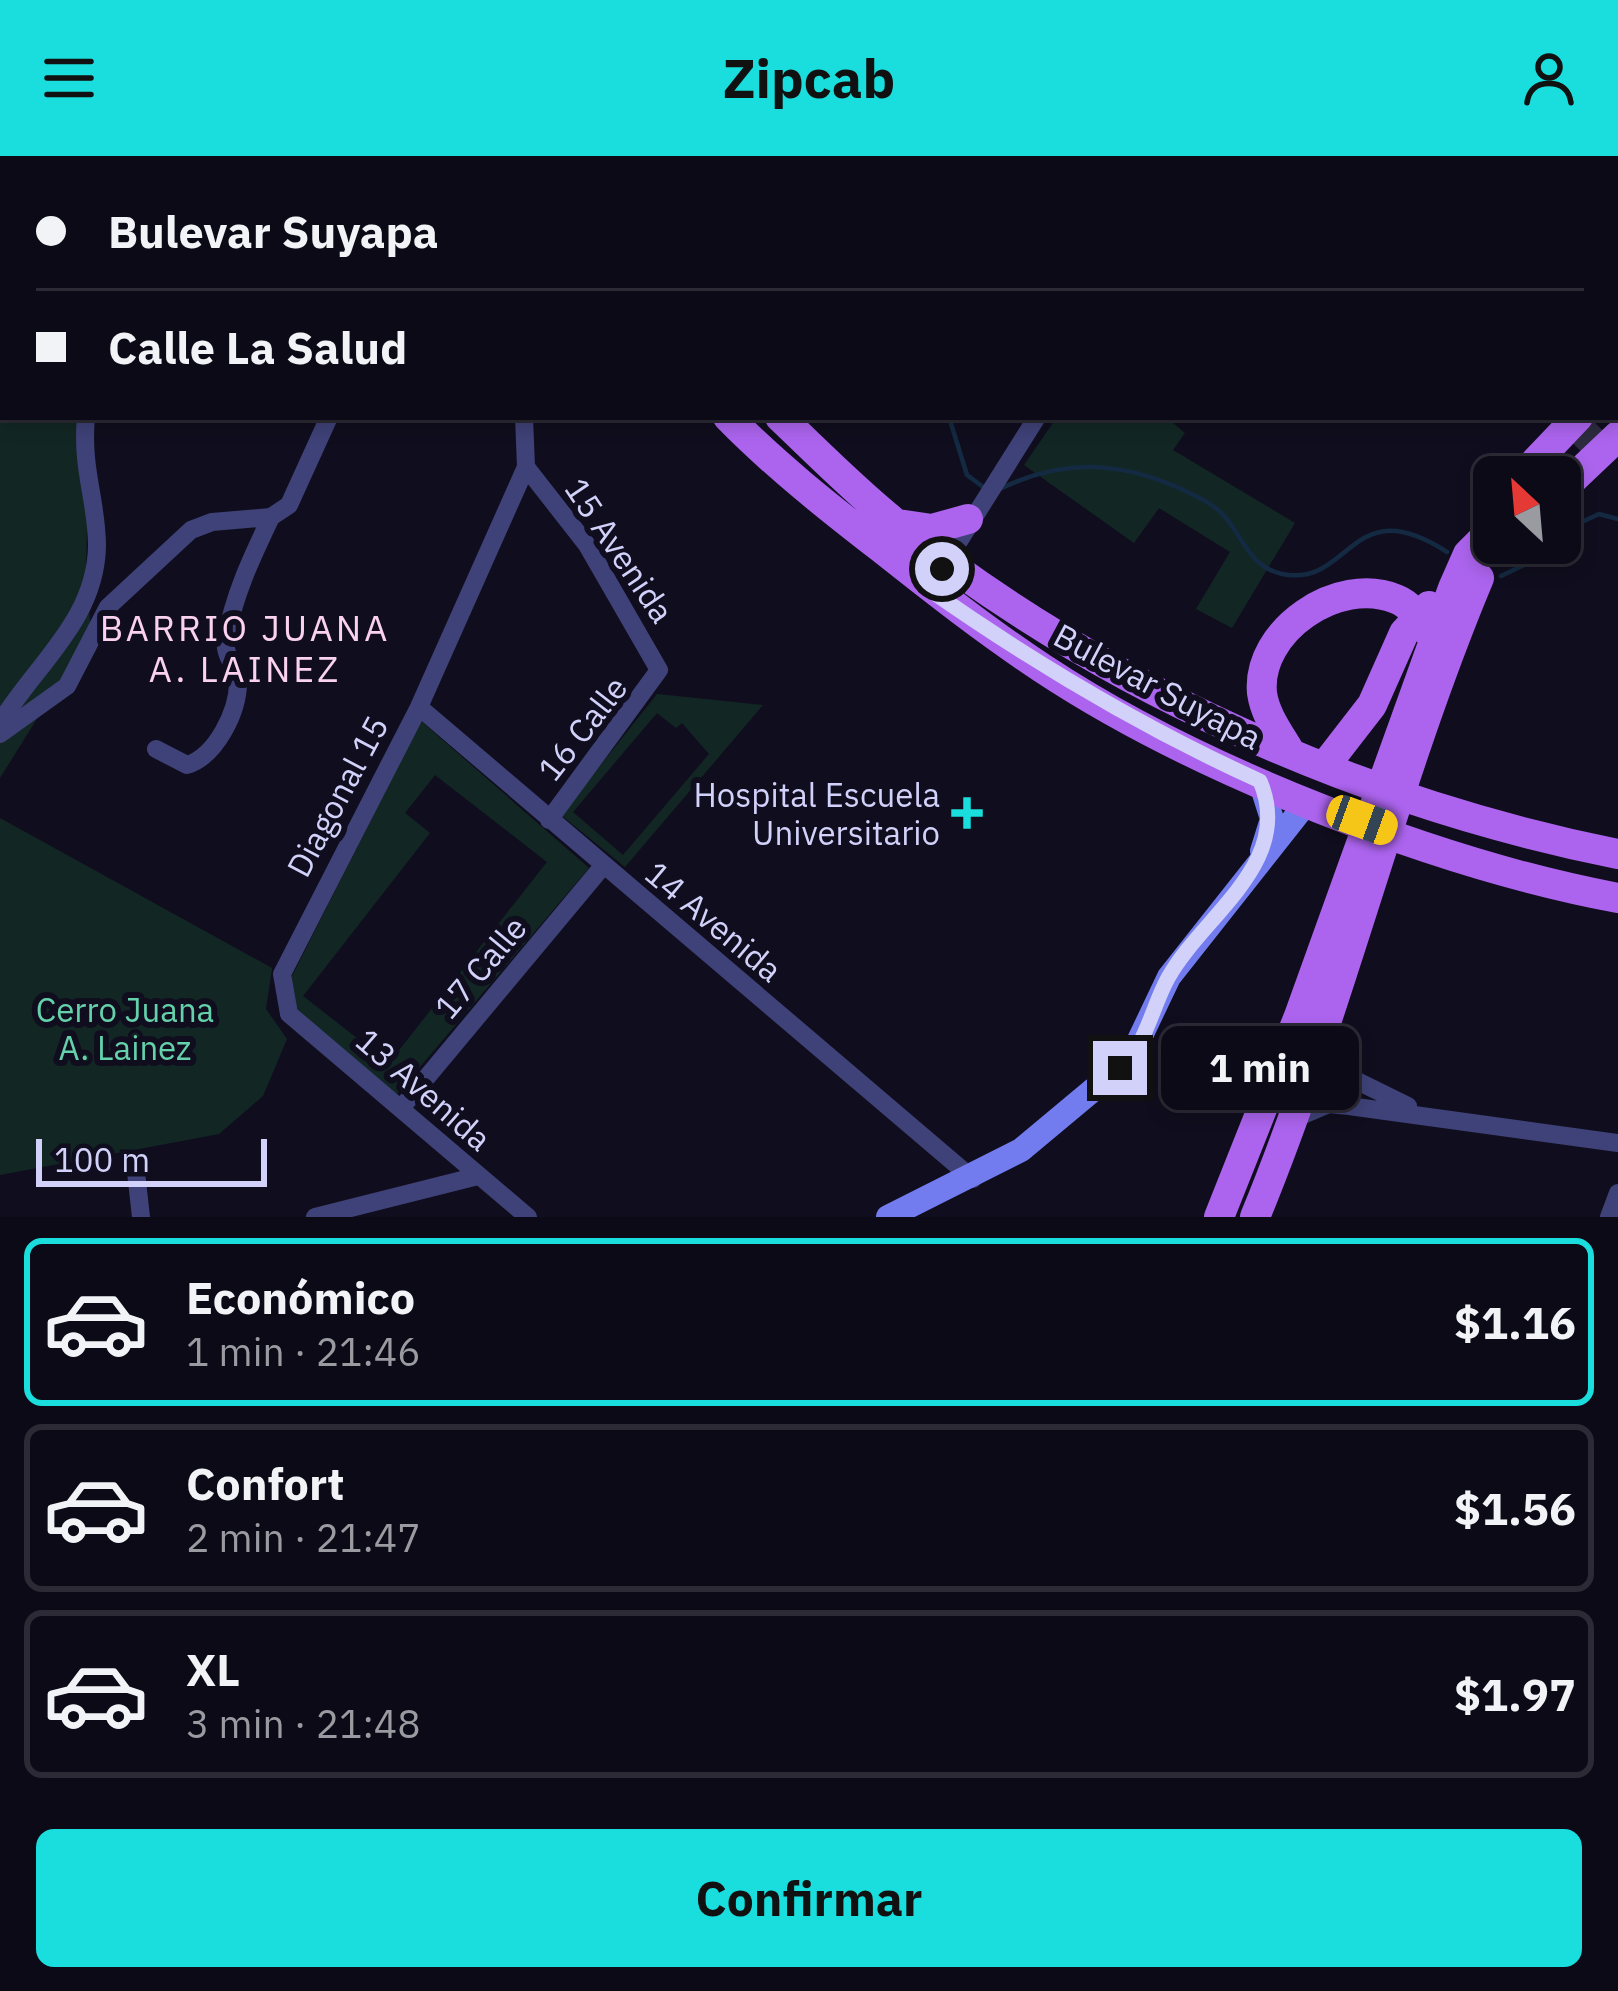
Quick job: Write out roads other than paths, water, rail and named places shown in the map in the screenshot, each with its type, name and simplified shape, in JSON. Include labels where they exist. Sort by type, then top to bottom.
[{"type":"main road","name":"Bulevar Suyapa","points":[[731,420],[927,588],[1046,670],[1166,739],[1419,849],[1614,892]]},
{"type":"main road","name":"Bulevar Suyapa","points":[[783,420],[896,524],[982,587],[1204,713],[1334,772],[1444,812],[1618,854]]},
{"type":"main road","points":[[1538,456],[1565,421]]},
{"type":"main road","points":[[1581,473],[1614,444]]},
{"type":"main road","points":[[896,524],[932,529],[978,505]]},
{"type":"main road","points":[[978,505],[973,557],[982,587]]},
{"type":"main road","points":[[1219,1217],[1299,1016],[1425,627],[1476,564]]},
{"type":"main road","points":[[1255,1217],[1296,1118],[1485,564]]},
{"type":"main road","points":[[1290,752],[1262,697],[1268,654],[1282,633],[1303,615],[1345,598],[1388,597],[1425,627]]},
{"type":"main road","points":[[1334,772],[1372,705],[1403,633],[1425,627]]},
{"type":"main road","points":[[1256,864],[1272,819],[1260,781]]},
{"type":"main road","points":[[888,1217],[973,1179],[1034,1140],[1130,1059],[1169,976],[1256,864],[1318,804]]},
{"type":"main road","points":[[1476,820],[1485,833],[1614,892]]},
{"type":"main road","points":[[1276,1165],[1289,1072],[1344,917],[1365,876],[1419,849]]},
{"type":"street","points":[[0,723],[55,654],[88,594],[97,546],[82,459],[86,420]]},
{"type":"street","points":[[0,734],[67,686],[108,607],[190,530],[212,522],[271,517],[289,506],[328,420]]},
{"type":"street","name":"Diagonal 15","points":[[283,1005],[281,974],[296,937],[418,707],[526,467],[524,420]]},
{"type":"street","points":[[927,588],[1035,420]]},
{"type":"street","name":"15 Avenida","points":[[526,467],[587,545],[659,670]]},
{"type":"street","points":[[156,749],[188,766],[196,763],[219,738],[235,708],[238,681],[226,642],[238,587],[271,517]]},
{"type":"street","name":"16 Calle","points":[[549,820],[659,670]]},
{"type":"street","name":"14 Avenida","points":[[418,707],[973,1179]]},
{"type":"street","name":"17 Calle","points":[[402,1107],[603,866]]},
{"type":"street","name":"13 Avenida","points":[[283,1005],[528,1217]]},
{"type":"street","points":[[1321,1035],[1339,1072],[1424,1112]]},
{"type":"street","points":[[1296,1118],[1329,1104],[1424,1112],[1618,1143]]},
{"type":"street","points":[[135,1163],[141,1217]]},
{"type":"street","points":[[315,1217],[478,1176]]},
{"type":"street","points":[[1610,1217],[1618,1193]]},
{"type":"waterway","points":[[950,420],[967,475],[986,489]]},
{"type":"waterway","points":[[1002,488],[1068,468],[1112,468],[1156,479],[1215,508],[1255,559],[1282,574],[1324,568],[1370,535],[1390,531],[1415,535],[1447,552]]},
{"type":"waterway","points":[[1581,522],[1599,514],[1618,519]]},
{"type":"waterway","points":[[1501,576],[1526,564]]},
{"type":"tunnel","points":[[1564,456],[1600,420]]},
{"type":"place","name":"Hospital Escuela Universitario","points":[[967,813]]},
{"type":"district","name":"BARRIO JUANA A. LAINEZ","points":[[245,648]]},
{"type":"park label","name":"Cerro Juana A. Lainez","points":[[125,1028]]}]
